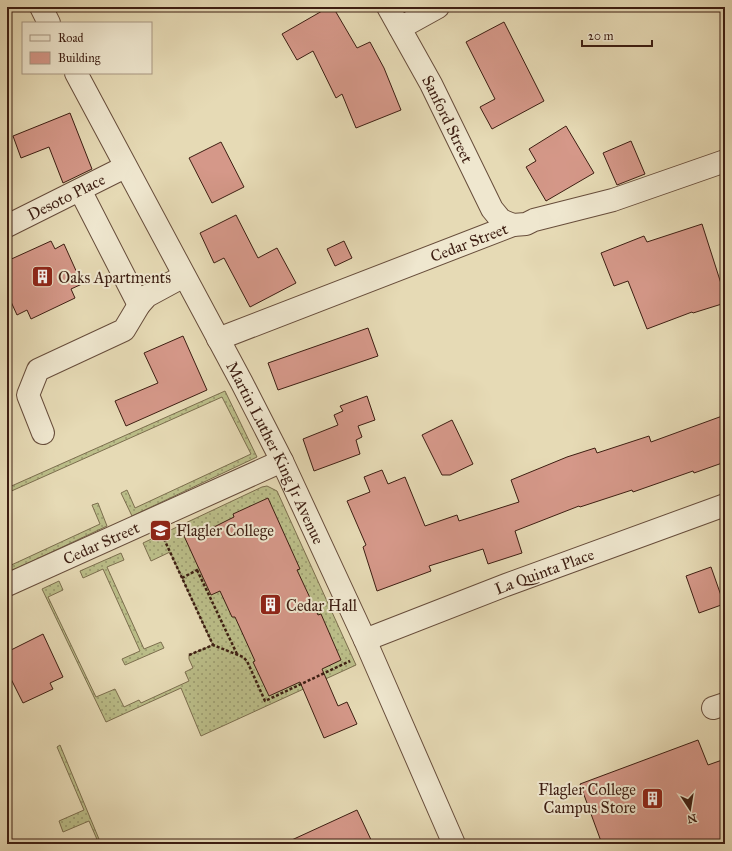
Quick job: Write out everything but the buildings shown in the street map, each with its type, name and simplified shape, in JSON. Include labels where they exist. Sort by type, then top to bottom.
[{"type":"street","points":[[41,7],[48,22]]},
{"type":"street","name":"Sanford Street","points":[[388,7],[431,84],[492,209],[501,220],[513,225]]},
{"type":"street","points":[[400,28],[438,7]]},
{"type":"street","name":"Martin Luther King Jr Avenue","points":[[77,74],[242,383],[282,461],[361,650],[454,844]]},
{"type":"street","name":"Cedar Street","points":[[218,339],[513,225],[526,224],[534,220],[612,200],[725,161]]},
{"type":"street","name":"Desoto Place","points":[[7,226],[125,167]]},
{"type":"street","points":[[80,190],[139,305]]},
{"type":"street","points":[[43,433],[28,395],[38,370],[124,330],[139,305],[147,296],[184,276]]},
{"type":"street","name":"Cedar Street","points":[[7,585],[282,461]]},
{"type":"street","name":"La Quinta Place","points":[[361,650],[506,585],[725,505]]},
{"type":"path","points":[[164,538],[213,645]]},
{"type":"path","points":[[182,578],[198,570],[237,654]]},
{"type":"path","points":[[189,655],[213,645],[243,657],[247,661],[265,701],[361,650]]},
{"type":"green space","points":[[225,391],[257,457],[132,516],[121,493],[127,490],[135,508],[251,454],[222,397],[7,493],[7,488]]},
{"type":"green space","points":[[267,486],[277,491],[356,665],[201,736],[181,688],[106,722],[42,589],[59,581],[63,590],[48,597],[96,697],[115,689],[124,707],[139,700],[141,703],[189,681],[185,672],[193,668],[189,655],[213,645],[170,552],[151,561],[143,543]]},
{"type":"green space","points":[[98,503],[107,526],[7,573],[7,567],[100,524],[92,505]]},
{"type":"green space","points":[[121,553],[124,560],[107,567],[144,649],[161,642],[164,648],[125,665],[122,659],[140,651],[103,569],[83,578],[80,571]]},
{"type":"green space","points":[[60,745],[101,844],[99,844],[89,821],[63,832],[59,821],[84,810],[57,747]]},
{"type":"place","name":"Oaks Apartments","points":[[43,277]]},
{"type":"place","name":"Flagler College","points":[[161,530]]},
{"type":"place","name":"Cedar Hall","points":[[270,605]]},
{"type":"place","name":"Flagler College Campus Store","points":[[652,798]]}]
